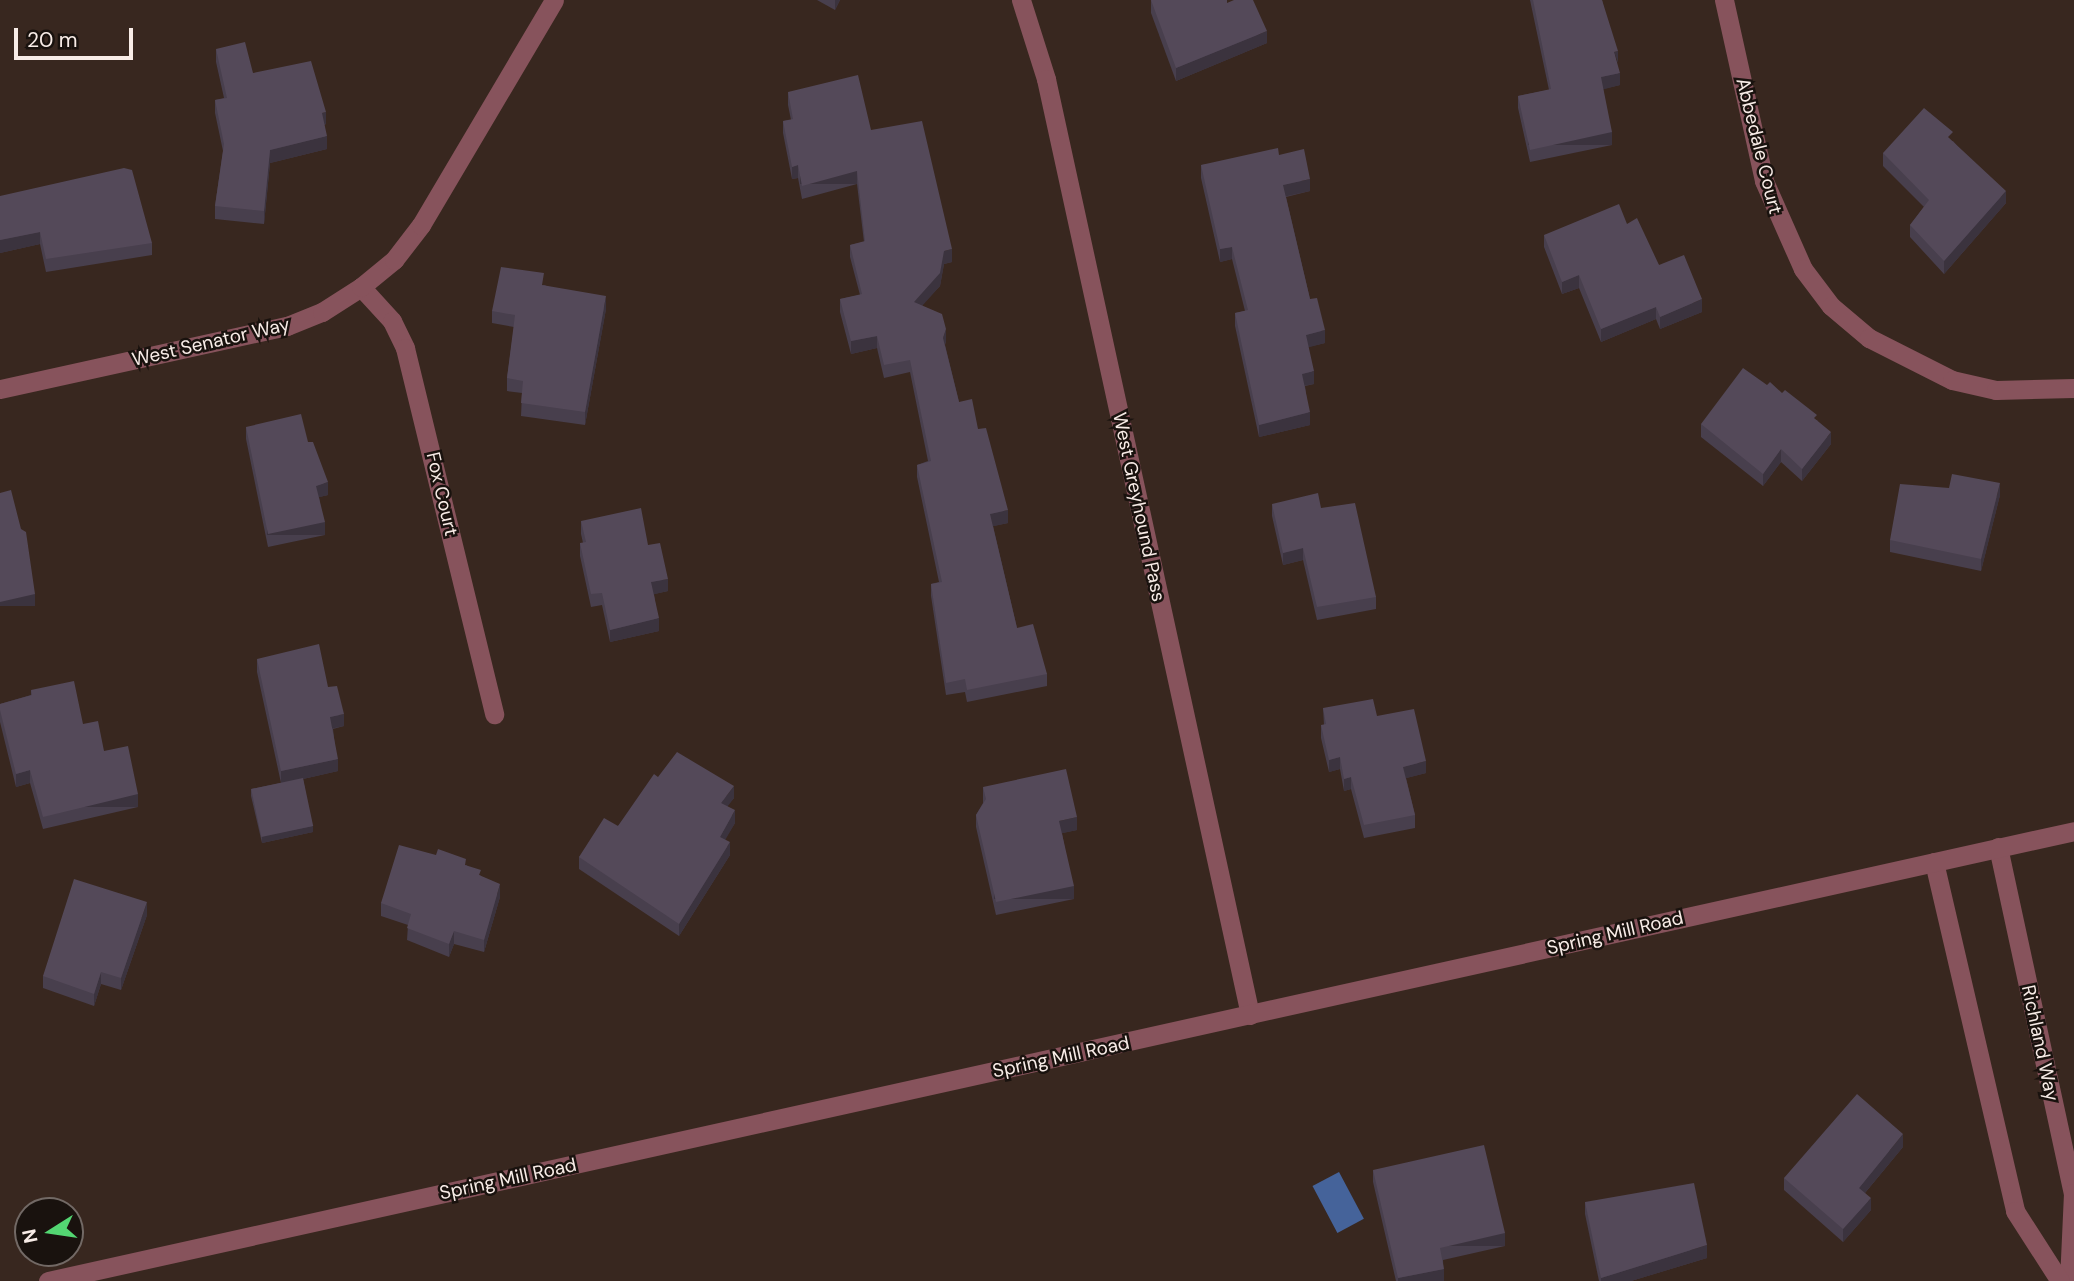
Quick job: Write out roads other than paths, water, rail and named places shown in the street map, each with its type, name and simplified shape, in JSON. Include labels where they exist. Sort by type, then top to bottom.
[{"type":"street","name":"West Senator Way","points":[[0,389],[287,326],[322,312],[361,287],[394,260],[421,225],[554,0]]},
{"type":"street","name":"West Greyhound Pass","points":[[1021,0],[1046,79],[1250,1015]]},
{"type":"street","name":"Abbedale Court","points":[[1724,0],[1764,181],[1797,258],[1831,306],[1869,338],[1952,380],[1996,390],[2074,388]]},
{"type":"street","name":"Fox Court","points":[[361,287],[392,321],[405,348],[494,714]]},
{"type":"street","name":"Spring Mill Road","points":[[48,1281],[2074,831]]},
{"type":"street","name":"Richland Way","points":[[1998,848],[2073,1193],[2069,1281]]},
{"type":"street","points":[[1934,862],[2015,1211],[2060,1281]]},
{"type":"water","points":[[1339,1172],[1364,1219],[1337,1233],[1313,1186]]}]
